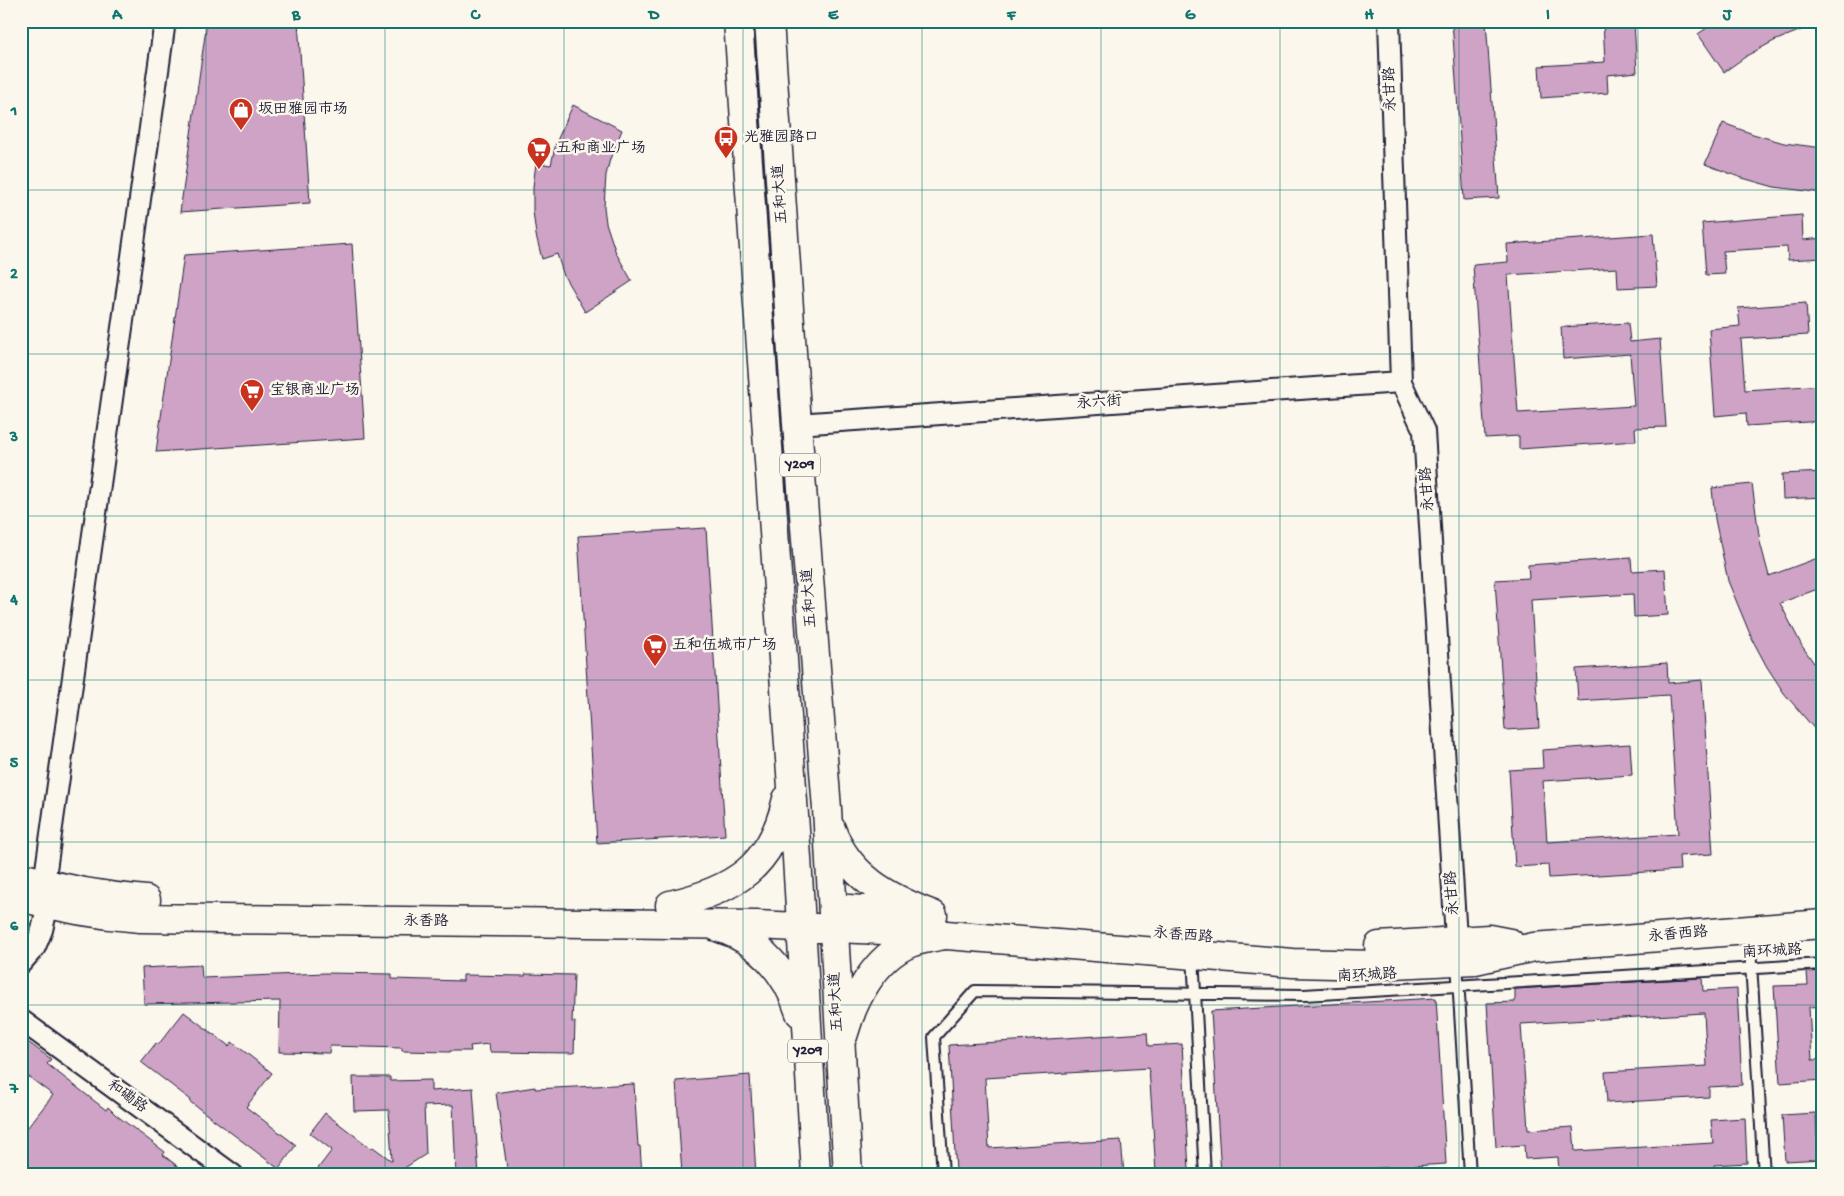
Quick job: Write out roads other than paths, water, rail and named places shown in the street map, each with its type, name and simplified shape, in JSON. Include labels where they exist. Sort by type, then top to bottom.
[{"type":"main road","name":"五和大道","points":[[738,21],[816,1175]]},
{"type":"main road","name":"五和大道","points":[[770,21],[797,424],[827,809],[848,1175]]},
{"type":"main road","points":[[670,905],[694,900],[714,892],[748,872],[762,858],[772,842],[780,824],[790,778],[824,773]]},
{"type":"main road","points":[[701,924],[718,927],[735,934],[766,955],[790,987],[808,1048],[840,1055],[848,1018],[865,985],[880,964],[908,944],[922,939],[939,925],[889,895],[858,872],[838,847],[827,809]]},
{"type":"main road","name":"永香路","points":[[34,890],[78,892],[120,898],[167,901],[670,905],[800,917],[833,918]]},
{"type":"main road","name":"永香路","points":[[34,890],[100,915],[175,920],[701,924],[800,917]]},
{"type":"main road","name":"永香西路","points":[[833,918],[1298,945],[1384,946],[1457,963]]},
{"type":"main road","name":"永香西路","points":[[939,925],[1193,955],[1334,965],[1374,965],[1457,963],[1534,947],[1823,924]]},
{"type":"street","points":[[21,963],[35,946],[34,890],[166,21]]},
{"type":"street","name":"永甘路","points":[[1389,21],[1401,382],[1424,431],[1457,963]]},
{"type":"street","name":"永六街","points":[[797,424],[1401,382]]},
{"type":"street","name":"和磡路","points":[[21,1020],[233,1175]]},
{"type":"lane","points":[[1749,929],[1764,1175]]},
{"type":"lane","points":[[1193,955],[1205,1175]]},
{"type":"lane","name":"南环城路","points":[[943,1175],[934,1038],[975,991],[1304,995],[1457,963],[1751,968],[1823,964]]},
{"type":"lane","points":[[1457,963],[1470,1175]]},
{"type":"place","name":"坂田雅园市场","points":[[241,131]]},
{"type":"place","name":"光雅园路口","points":[[726,159]]},
{"type":"place","name":"五和商业广场","points":[[539,170]]},
{"type":"place","name":"宝银商业广场","points":[[252,412]]},
{"type":"place","name":"五和伍城市广场","points":[[655,667]]}]
